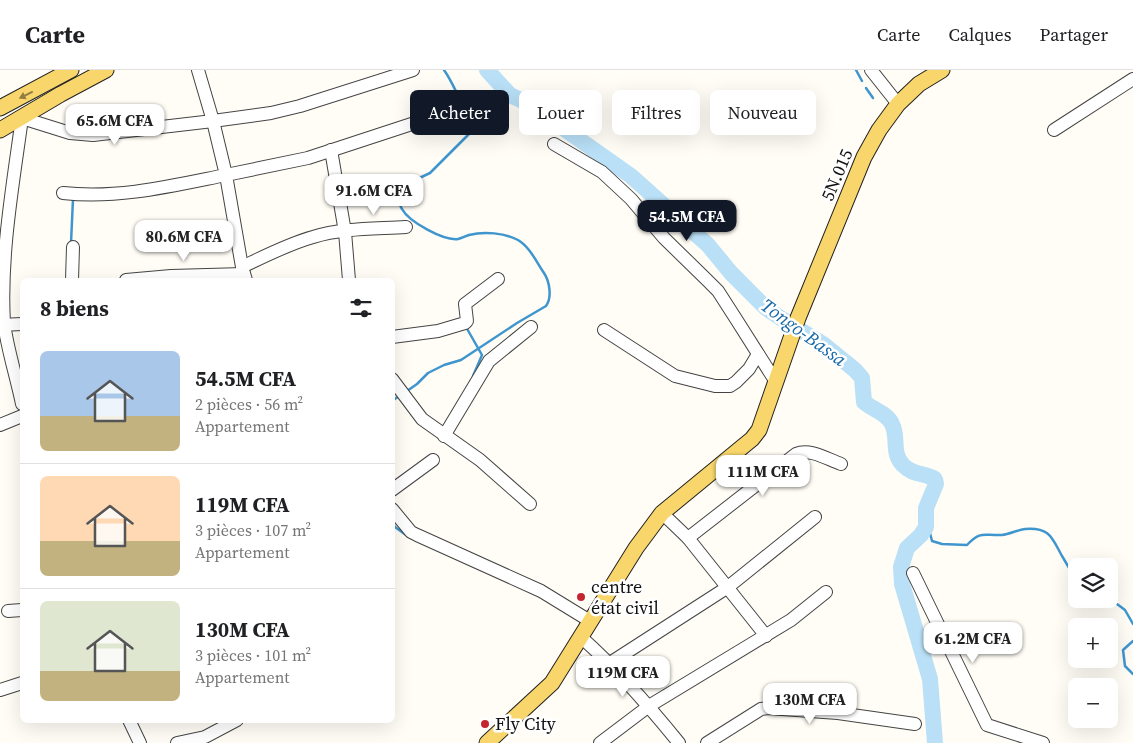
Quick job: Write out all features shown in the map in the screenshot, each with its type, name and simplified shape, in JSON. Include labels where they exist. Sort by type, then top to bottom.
[{"type":"main road","points":[[0,108],[71,70]]},
{"type":"main road","points":[[0,130],[22,118],[83,75],[106,70]]},
{"type":"main road","name":"5N.015","points":[[487,743],[552,684],[636,548],[662,514],[752,439],[764,417],[798,318],[864,157],[883,124],[898,104],[919,84],[942,70]]},
{"type":"street","points":[[198,70],[226,174],[244,274]]},
{"type":"street","points":[[20,396],[2,325],[2,260],[22,118],[70,133],[93,135],[213,121],[271,113],[300,106],[413,70]]},
{"type":"street","points":[[871,70],[898,104]]},
{"type":"street","points":[[1054,130],[1133,78]]},
{"type":"street","points":[[63,193],[84,195],[125,194],[288,163],[410,124]]},
{"type":"street","points":[[554,144],[602,172],[631,199],[664,238],[718,292],[776,382]]},
{"type":"street","points":[[331,150],[345,232],[350,278]]},
{"type":"street","points":[[148,278],[244,274],[304,240],[315,236],[406,227]]},
{"type":"street","points":[[72,278],[73,247]]},
{"type":"street","points":[[395,337],[438,331],[465,323],[467,321],[465,304],[498,279]]},
{"type":"street","points":[[2,325],[20,324]]},
{"type":"street","points":[[444,436],[489,361],[531,327]]},
{"type":"street","points":[[604,330],[675,376],[715,386],[730,386],[736,382],[749,369],[758,354]]},
{"type":"street","points":[[395,383],[422,419],[480,460],[530,504]]},
{"type":"street","points":[[0,425],[20,417]]},
{"type":"street","points":[[688,538],[796,454],[810,452],[841,464]]},
{"type":"street","points":[[395,488],[433,460]]},
{"type":"street","points":[[395,513],[411,532],[542,591],[590,621]]},
{"type":"street","points":[[662,514],[688,538],[766,636]]},
{"type":"street","points":[[610,663],[728,587],[815,517]]},
{"type":"street","points":[[913,573],[988,725],[1044,743]]},
{"type":"street","points":[[600,743],[649,706],[804,611],[826,592]]},
{"type":"street","points":[[8,611],[20,610]]},
{"type":"street","points":[[582,638],[610,663],[679,743]]},
{"type":"street","points":[[0,690],[20,684]]},
{"type":"street","points":[[707,743],[761,709],[768,708],[838,713],[915,724]]},
{"type":"street","points":[[130,723],[140,743]]},
{"type":"street","points":[[177,743],[205,736],[231,723]]},
{"type":"waterway","points":[[444,70],[455,90]]},
{"type":"waterway","name":"Tongo-Bassa","points":[[487,70],[510,95],[553,121],[631,176],[708,245],[731,273],[766,308],[823,344],[855,370],[862,378],[864,402],[883,414],[892,424],[899,460],[910,471],[935,479],[936,484],[926,508],[926,527],[921,535],[907,548],[901,567],[902,584],[930,679],[935,743]]},
{"type":"waterway","points":[[856,70],[862,81]]},
{"type":"waterway","points":[[866,88],[873,98]]},
{"type":"waterway","points":[[407,391],[428,373],[444,365],[461,360],[548,303],[550,290],[546,277],[530,251],[518,240],[501,234],[488,233],[469,235],[458,239],[444,237],[419,225],[406,214],[399,202],[399,198],[413,181],[430,173],[472,131],[492,107],[510,95]]},
{"type":"waterway","points":[[71,243],[73,199]]},
{"type":"waterway","points":[[466,327],[482,355],[473,376]]},
{"type":"waterway","points":[[395,399],[399,396]]},
{"type":"waterway","points":[[395,527],[406,535]]},
{"type":"waterway","points":[[926,527],[929,529],[932,541],[942,544],[967,545],[976,537],[983,535],[1002,535],[1025,529],[1040,530],[1049,535],[1068,566]]},
{"type":"waterway","points":[[1118,605],[1125,610],[1133,624]]},
{"type":"waterway","points":[[1133,641],[1123,650],[1125,666],[1133,674]]},
{"type":"place","name":"centre état civil","points":[[581,597]]},
{"type":"place","name":"Fly City","points":[[485,724]]}]
